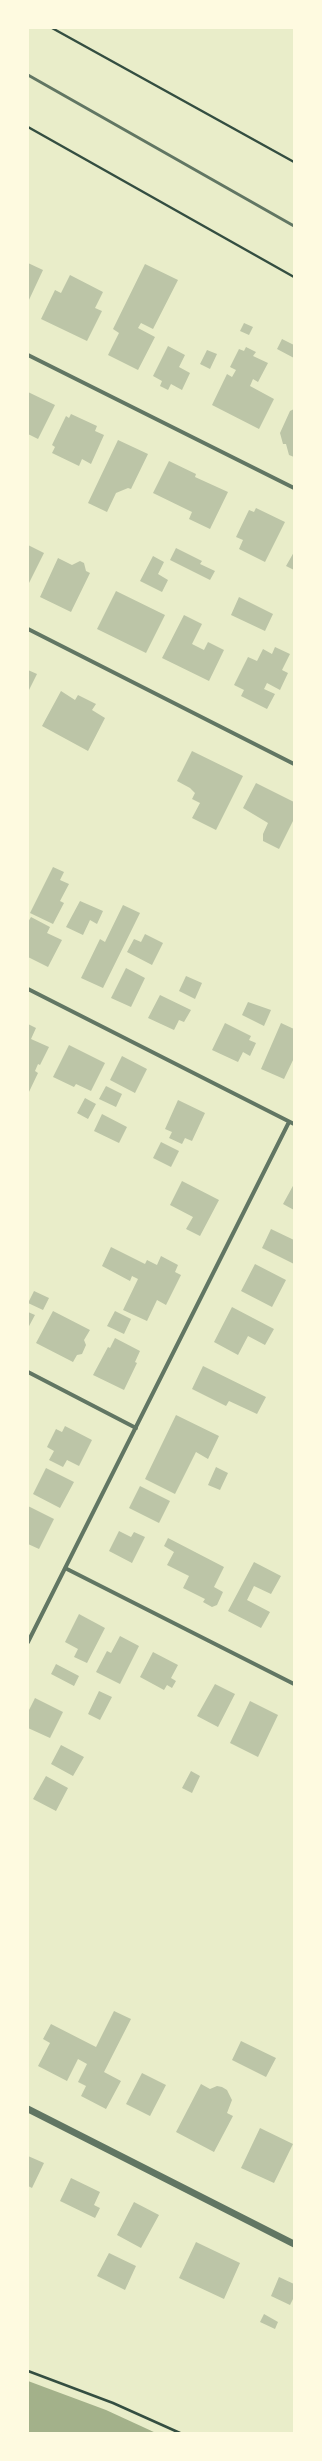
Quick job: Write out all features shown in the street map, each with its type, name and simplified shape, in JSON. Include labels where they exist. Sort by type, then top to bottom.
[{"type":"street","points":[[28,355],[294,488]]},
{"type":"street","points":[[28,629],[294,764]]},
{"type":"street","points":[[28,989],[294,1124]]},
{"type":"street","points":[[28,1642],[289,1122]]},
{"type":"street","points":[[28,1372],[136,1428]]},
{"type":"street","points":[[65,1568],[294,1684]]},
{"type":"street","points":[[28,2109],[294,2244]]},
{"type":"lane","points":[[28,75],[294,226]]},
{"type":"path","points":[[52,28],[294,162]]},
{"type":"path","points":[[28,128],[294,277]]},
{"type":"path","points":[[28,2371],[113,2403],[180,2433]]},
{"type":"shaded area","points":[[28,2381],[106,2410],[156,2433],[28,2432]]},
{"type":"building","points":[[28,263],[43,270],[28,302]]},
{"type":"building","points":[[145,264],[178,280],[153,329],[141,323],[138,328],[155,337],[138,370],[108,355],[119,333],[113,329]]},
{"type":"building","points":[[70,275],[103,292],[95,308],[102,311],[87,341],[41,319],[55,290],[61,293]]},
{"type":"building","points":[[244,323],[253,327],[249,335],[240,331]]},
{"type":"building","points":[[282,339],[294,345],[294,358],[277,349]]},
{"type":"building","points":[[168,346],[185,355],[179,367],[190,373],[182,390],[171,384],[168,390],[160,386],[162,381],[153,376]]},
{"type":"building","points":[[246,347],[256,352],[253,356],[268,363],[258,382],[253,379],[250,386],[274,399],[259,429],[212,405],[227,374],[232,377],[236,370],[230,367],[239,349],[244,351]]},
{"type":"building","points":[[207,350],[217,354],[210,369],[200,364]]},
{"type":"building","points":[[28,392],[55,405],[38,439],[28,434]]},
{"type":"building","points":[[294,409],[294,457],[289,455],[286,444],[283,444],[280,433],[290,411]]},
{"type":"building","points":[[71,414],[97,426],[95,431],[104,435],[91,464],[82,459],[79,466],[52,453],[55,447],[52,445],[66,416],[69,418]]},
{"type":"building","points":[[118,440],[148,454],[131,489],[128,488],[116,493],[107,512],[88,503]]},
{"type":"building","points":[[169,461],[196,474],[195,477],[228,492],[210,529],[189,519],[192,512],[153,493]]},
{"type":"building","points":[[256,508],[285,522],[265,562],[239,549],[243,540],[236,537],[249,510],[254,512]]},
{"type":"building","points":[[28,545],[44,553],[28,585]]},
{"type":"building","points":[[176,548],[202,561],[200,564],[215,571],[210,580],[170,560]]},
{"type":"building","points":[[294,552],[294,570],[286,566]]},
{"type":"building","points":[[153,556],[164,562],[158,574],[168,580],[162,592],[140,581]]},
{"type":"building","points":[[58,558],[72,565],[80,561],[84,563],[86,571],[90,573],[71,612],[40,597]]},
{"type":"building","points":[[116,591],[165,615],[146,653],[97,629]]},
{"type":"building","points":[[239,597],[273,614],[265,631],[231,615]]},
{"type":"building","points":[[184,615],[202,624],[192,644],[204,650],[208,642],[224,650],[209,681],[162,658]]},
{"type":"building","points":[[275,647],[290,654],[282,670],[288,673],[280,690],[267,683],[264,689],[275,694],[267,709],[241,696],[244,690],[234,685],[248,657],[257,661],[263,649],[272,654]]},
{"type":"building","points":[[28,670],[37,674],[28,692]]},
{"type":"building","points":[[61,691],[75,700],[78,695],[96,704],[92,710],[105,718],[88,751],[42,726]]},
{"type":"building","points":[[192,751],[243,776],[216,830],[192,818],[200,803],[192,799],[195,793],[190,788],[177,781]]},
{"type":"building","points":[[256,783],[294,802],[294,819],[279,849],[263,841],[263,834],[268,823],[243,808]]},
{"type":"building","points":[[53,867],[64,872],[60,880],[69,884],[60,901],[64,903],[53,924],[30,913]]},
{"type":"building","points":[[80,901],[103,911],[97,924],[90,920],[83,935],[66,927]]},
{"type":"building","points":[[123,905],[140,913],[103,988],[81,978],[100,939],[105,942]]},
{"type":"building","points":[[31,917],[50,927],[47,933],[62,940],[48,967],[28,957],[28,922]]},
{"type":"building","points":[[145,934],[163,943],[152,965],[127,952],[134,939],[141,942]]},
{"type":"building","points":[[126,968],[145,978],[131,1007],[111,998]]},
{"type":"building","points":[[186,976],[202,983],[195,999],[179,991]]},
{"type":"building","points":[[160,995],[191,1010],[184,1022],[179,1020],[174,1030],[148,1018]]},
{"type":"building","points":[[248,1002],[271,1010],[264,1026],[242,1015]]},
{"type":"building","points":[[225,1023],[251,1036],[249,1040],[256,1043],[250,1056],[243,1052],[238,1062],[212,1050]]},
{"type":"building","points":[[281,1023],[294,1029],[294,1058],[284,1079],[261,1069]]},
{"type":"building","points":[[28,1024],[36,1028],[31,1039],[49,1047],[40,1065],[38,1064],[35,1071],[38,1073],[28,1094]]},
{"type":"building","points":[[69,1045],[105,1063],[91,1091],[76,1084],[74,1087],[53,1077]]},
{"type":"building","points":[[122,1056],[147,1069],[135,1093],[110,1080]]},
{"type":"building","points":[[106,1086],[122,1094],[116,1107],[99,1099]]},
{"type":"building","points":[[85,1098],[96,1104],[88,1119],[77,1113]]},
{"type":"building","points":[[178,1100],[205,1113],[192,1141],[185,1138],[182,1144],[169,1138],[172,1132],[165,1129]]},
{"type":"building","points":[[102,1114],[127,1127],[119,1143],[94,1131]]},
{"type":"building","points":[[161,1142],[179,1151],[171,1167],[153,1158]]},
{"type":"building","points":[[182,1181],[219,1200],[200,1236],[186,1229],[193,1217],[170,1205]]},
{"type":"building","points":[[294,1184],[294,1210],[283,1204]]},
{"type":"building","points":[[271,1229],[294,1240],[294,1264],[262,1248]]},
{"type":"building","points":[[111,1247],[145,1264],[147,1260],[157,1265],[161,1256],[178,1265],[175,1272],[181,1275],[166,1305],[157,1300],[147,1321],[123,1310],[138,1279],[132,1276],[130,1281],[102,1266]]},
{"type":"building","points":[[255,1264],[286,1280],[272,1307],[241,1291]]},
{"type":"building","points":[[34,1291],[49,1298],[43,1310],[28,1303]]},
{"type":"building","points":[[232,1307],[274,1329],[265,1345],[248,1336],[238,1355],[214,1342]]},
{"type":"building","points":[[53,1311],[90,1330],[84,1340],[86,1345],[82,1354],[77,1355],[73,1362],[36,1343]]},
{"type":"building","points":[[115,1311],[131,1319],[124,1334],[107,1326]]},
{"type":"building","points":[[28,1312],[35,1315],[28,1328]]},
{"type":"building","points":[[115,1338],[140,1351],[135,1362],[137,1363],[124,1390],[93,1375],[108,1347],[110,1348]]},
{"type":"building","points":[[203,1366],[266,1397],[257,1414],[229,1401],[226,1406],[192,1389]]},
{"type":"building","points":[[176,1415],[219,1436],[208,1459],[196,1452],[175,1494],[145,1479]]},
{"type":"building","points":[[65,1426],[92,1440],[79,1466],[67,1460],[63,1467],[49,1460],[54,1451],[47,1447],[56,1429],[62,1432]]},
{"type":"building","points":[[216,1467],[228,1473],[220,1490],[208,1485]]},
{"type":"building","points":[[46,1468],[74,1482],[60,1508],[33,1494]]},
{"type":"building","points":[[140,1486],[170,1501],[159,1523],[129,1508]]},
{"type":"building","points":[[28,1506],[54,1519],[39,1549],[28,1544]]},
{"type":"building","points":[[119,1531],[131,1537],[134,1532],[145,1537],[132,1563],[109,1551]]},
{"type":"building","points":[[168,1538],[224,1567],[214,1587],[223,1592],[217,1605],[212,1607],[203,1602],[205,1599],[183,1588],[189,1576],[167,1565],[174,1552],[164,1546]]},
{"type":"building","points":[[254,1562],[281,1576],[271,1594],[254,1586],[247,1600],[270,1612],[261,1628],[228,1611]]},
{"type":"building","points":[[79,1614],[105,1628],[87,1663],[74,1657],[78,1649],[65,1642]]},
{"type":"building","points":[[120,1636],[139,1646],[120,1684],[96,1672],[107,1651],[111,1653]]},
{"type":"building","points":[[153,1652],[178,1665],[171,1678],[176,1681],[172,1688],[167,1685],[164,1690],[140,1677]]},
{"type":"building","points":[[56,1664],[79,1676],[74,1686],[51,1674]]},
{"type":"building","points":[[215,1684],[235,1694],[218,1727],[197,1716]]},
{"type":"building","points":[[99,1691],[112,1697],[100,1720],[88,1714]]},
{"type":"building","points":[[35,1698],[63,1712],[50,1738],[28,1728],[28,1712]]},
{"type":"building","points":[[250,1701],[278,1715],[258,1757],[230,1743]]},
{"type":"building","points":[[61,1745],[84,1757],[73,1776],[51,1764]]},
{"type":"building","points":[[191,1771],[200,1776],[192,1793],[182,1788]]},
{"type":"building","points":[[46,1776],[68,1788],[56,1811],[33,1799]]},
{"type":"building","points":[[114,2011],[131,2019],[104,2072],[121,2081],[106,2109],[81,2096],[86,2086],[78,2082],[87,2064],[78,2059],[67,2081],[38,2066],[50,2043],[43,2039],[51,2024],[96,2047]]},
{"type":"building","points":[[241,2041],[276,2058],[266,2077],[232,2060]]},
{"type":"building","points":[[142,2073],[166,2085],[150,2116],[126,2104]]},
{"type":"building","points":[[201,2084],[210,2089],[217,2086],[222,2087],[227,2090],[232,2100],[227,2113],[233,2116],[214,2152],[176,2132]]},
{"type":"building","points":[[260,2128],[293,2144],[274,2183],[241,2168]]},
{"type":"building","points":[[28,2156],[44,2163],[32,2188],[28,2186]]},
{"type":"building","points":[[71,2178],[100,2192],[94,2205],[100,2208],[95,2218],[60,2201]]},
{"type":"building","points":[[134,2202],[159,2215],[141,2248],[117,2235]]},
{"type":"building","points":[[196,2242],[240,2263],[224,2299],[179,2278]]},
{"type":"building","points":[[109,2253],[136,2266],[125,2290],[97,2276]]},
{"type":"building","points":[[279,2277],[294,2284],[294,2297],[290,2305],[271,2296]]},
{"type":"building","points":[[264,2314],[278,2322],[275,2329],[260,2322]]}]
